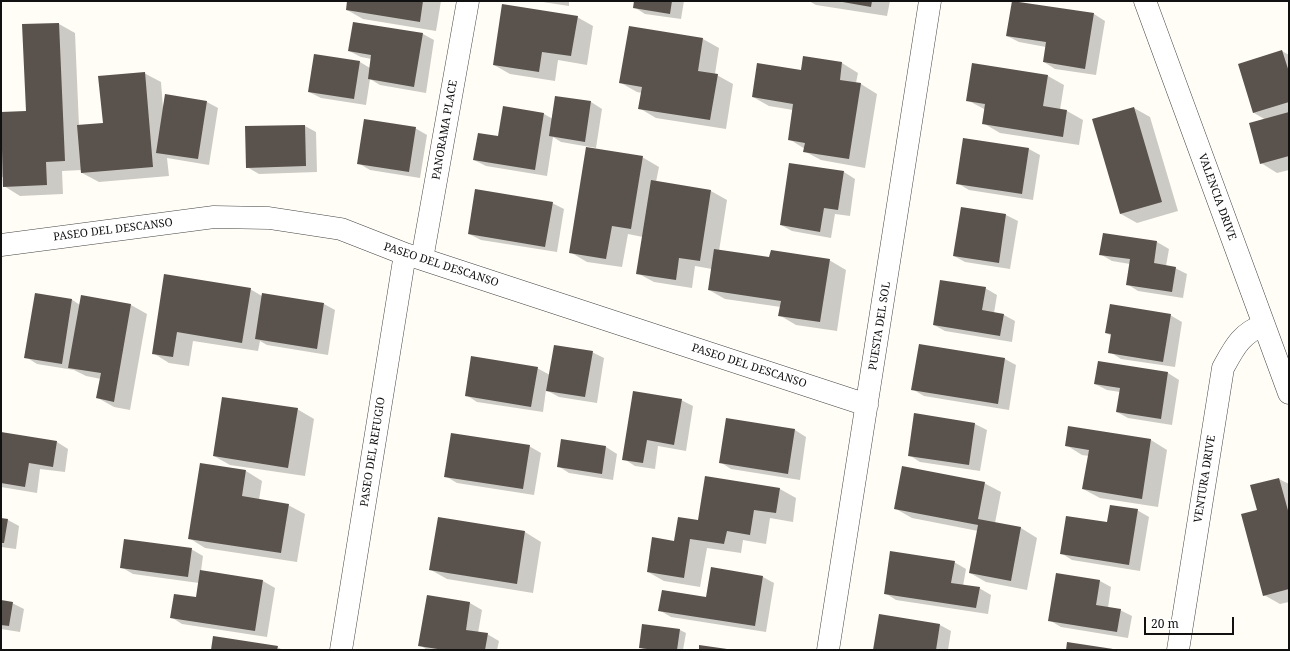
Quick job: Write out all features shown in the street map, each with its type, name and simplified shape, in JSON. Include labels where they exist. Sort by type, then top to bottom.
[{"type":"street","name":"PANORAMA PLACE","points":[[413,257],[468,1]]},
{"type":"street","name":"PUESTA DEL SOL","points":[[828,650],[930,1]]},
{"type":"street","name":"VALENCIA DRIVE","points":[[1145,1],[1289,393]]},
{"type":"street","name":"PASEO DEL DESCANSO","points":[[1,245],[214,217],[269,218],[341,229],[413,257],[867,405]]},
{"type":"street","name":"PASEO DEL REFUGIO","points":[[341,650],[413,257]]},
{"type":"street","name":"VENTURA DRIVE","points":[[1178,650],[1223,368],[1233,350],[1244,336],[1264,325]]},
{"type":"building","points":[[347,1],[423,1],[420,22],[346,10]]},
{"type":"building","points":[[634,1],[672,1],[670,14],[633,8]]},
{"type":"building","points":[[837,1],[872,1],[871,7]]},
{"type":"building","points":[[1012,1],[1094,13],[1085,69],[1043,62],[1046,42],[1006,36]]},
{"type":"building","points":[[502,4],[578,16],[571,56],[542,52],[539,72],[493,65]]},
{"type":"building","points":[[353,22],[423,33],[414,87],[368,79],[371,55],[348,51]]},
{"type":"building","points":[[59,23],[65,161],[46,162],[47,185],[3,187],[1,112],[26,111],[22,24]]},
{"type":"building","points":[[629,26],[703,38],[698,71],[718,74],[710,120],[638,109],[642,87],[619,83]]},
{"type":"building","points":[[1282,50],[1289,72],[1289,102],[1253,113],[1238,64]]},
{"type":"building","points":[[314,54],[360,61],[354,99],[308,92]]},
{"type":"building","points":[[803,56],[842,62],[840,80],[861,83],[849,159],[803,152],[805,143],[788,140],[793,104],[752,97],[757,63],[801,70]]},
{"type":"building","points":[[972,63],[1048,75],[1043,106],[1067,110],[1063,137],[982,124],[985,104],[966,101]]},
{"type":"building","points":[[145,72],[153,167],[81,173],[77,125],[103,123],[98,76]]},
{"type":"building","points":[[165,94],[207,101],[198,159],[156,153]]},
{"type":"building","points":[[555,96],[591,101],[585,142],[549,136]]},
{"type":"building","points":[[503,106],[544,113],[535,170],[473,160],[478,133],[498,136]]},
{"type":"building","points":[[1134,107],[1162,202],[1120,214],[1092,119]]},
{"type":"building","points":[[1289,112],[1289,156],[1260,164],[1249,123]]},
{"type":"building","points":[[364,119],[416,127],[409,172],[357,164]]},
{"type":"building","points":[[305,125],[306,166],[246,168],[245,126]]},
{"type":"building","points":[[963,138],[1029,148],[1022,194],[956,184]]},
{"type":"building","points":[[586,147],[643,156],[631,229],[612,226],[606,259],[569,253]]},
{"type":"building","points":[[789,163],[844,171],[838,210],[824,208],[820,232],[780,225]]},
{"type":"building","points":[[651,180],[711,190],[700,261],[679,258],[676,280],[636,274]]},
{"type":"building","points":[[475,189],[553,202],[545,247],[468,234]]},
{"type":"building","points":[[961,207],[1006,214],[999,263],[953,256]]},
{"type":"building","points":[[1103,233],[1157,241],[1154,263],[1176,267],[1172,292],[1126,285],[1130,259],[1099,255]]},
{"type":"building","points":[[714,249],[769,257],[771,250],[830,259],[820,322],[778,316],[781,301],[708,290]]},
{"type":"building","points":[[164,274],[251,288],[242,343],[177,332],[173,357],[152,354]]},
{"type":"building","points":[[940,280],[986,287],[982,310],[1004,314],[1000,336],[933,325]]},
{"type":"building","points":[[35,293],[72,299],[62,364],[24,358]]},
{"type":"building","points":[[262,293],[324,303],[317,349],[255,339]]},
{"type":"building","points":[[81,295],[131,304],[114,402],[96,398],[101,373],[68,368]]},
{"type":"building","points":[[1110,304],[1171,314],[1163,362],[1108,353],[1111,334],[1105,333]]},
{"type":"building","points":[[919,344],[1005,358],[998,404],[911,390]]},
{"type":"building","points":[[554,345],[593,351],[585,397],[546,391]]},
{"type":"building","points":[[471,356],[538,367],[531,407],[465,396]]},
{"type":"building","points":[[1098,361],[1168,372],[1161,419],[1116,412],[1120,388],[1094,384]]},
{"type":"building","points":[[633,391],[682,399],[674,445],[647,440],[643,463],[622,460]]},
{"type":"building","points":[[222,397],[298,408],[288,468],[213,456]]},
{"type":"building","points":[[914,413],[975,423],[969,465],[908,456]]},
{"type":"building","points":[[726,418],[795,429],[788,474],[719,463]]},
{"type":"building","points":[[1068,426],[1151,439],[1142,499],[1082,489],[1089,450],[1065,446]]},
{"type":"building","points":[[1,432],[57,441],[53,467],[29,463],[25,487],[1,483]]},
{"type":"building","points":[[451,433],[530,445],[523,489],[444,477]]},
{"type":"building","points":[[561,439],[606,446],[602,474],[557,467]]},
{"type":"building","points":[[200,463],[246,470],[242,496],[289,504],[281,553],[188,539]]},
{"type":"building","points":[[902,466],[985,482],[978,519],[1021,527],[1011,581],[969,573],[978,525],[894,509]]},
{"type":"building","points":[[705,476],[780,488],[776,513],[754,510],[750,535],[727,531],[724,544],[690,539],[684,578],[647,572],[652,537],[674,541],[678,517],[698,520]]},
{"type":"building","points":[[1279,478],[1289,514],[1289,589],[1263,596],[1241,514],[1257,510],[1250,485]]},
{"type":"building","points":[[1110,505],[1138,509],[1129,565],[1060,554],[1066,516],[1107,522]]},
{"type":"building","points":[[438,517],[525,531],[517,584],[429,570]]},
{"type":"building","points":[[1,518],[8,519],[4,543],[1,543]]},
{"type":"building","points":[[124,539],[192,548],[188,577],[120,568]]},
{"type":"building","points":[[890,551],[955,561],[951,583],[980,587],[976,608],[884,594]]},
{"type":"building","points":[[711,567],[763,576],[755,626],[658,611],[662,590],[706,597]]},
{"type":"building","points":[[200,570],[263,580],[255,631],[170,618],[174,594],[196,597]]},
{"type":"building","points":[[1056,573],[1100,580],[1096,605],[1121,609],[1117,632],[1048,621]]},
{"type":"building","points":[[427,595],[470,602],[466,630],[488,633],[485,650],[444,650],[418,646]]},
{"type":"building","points":[[1,600],[13,602],[9,626],[1,625]]},
{"type":"building","points":[[879,614],[940,624],[936,650],[873,650]]},
{"type":"building","points":[[642,624],[680,629],[677,650],[639,648]]},
{"type":"building","points":[[213,636],[278,646],[277,650],[211,650]]},
{"type":"building","points":[[1067,642],[1113,649],[1113,650],[1066,650]]},
{"type":"building","points":[[699,645],[727,649],[727,650],[699,650]]}]
